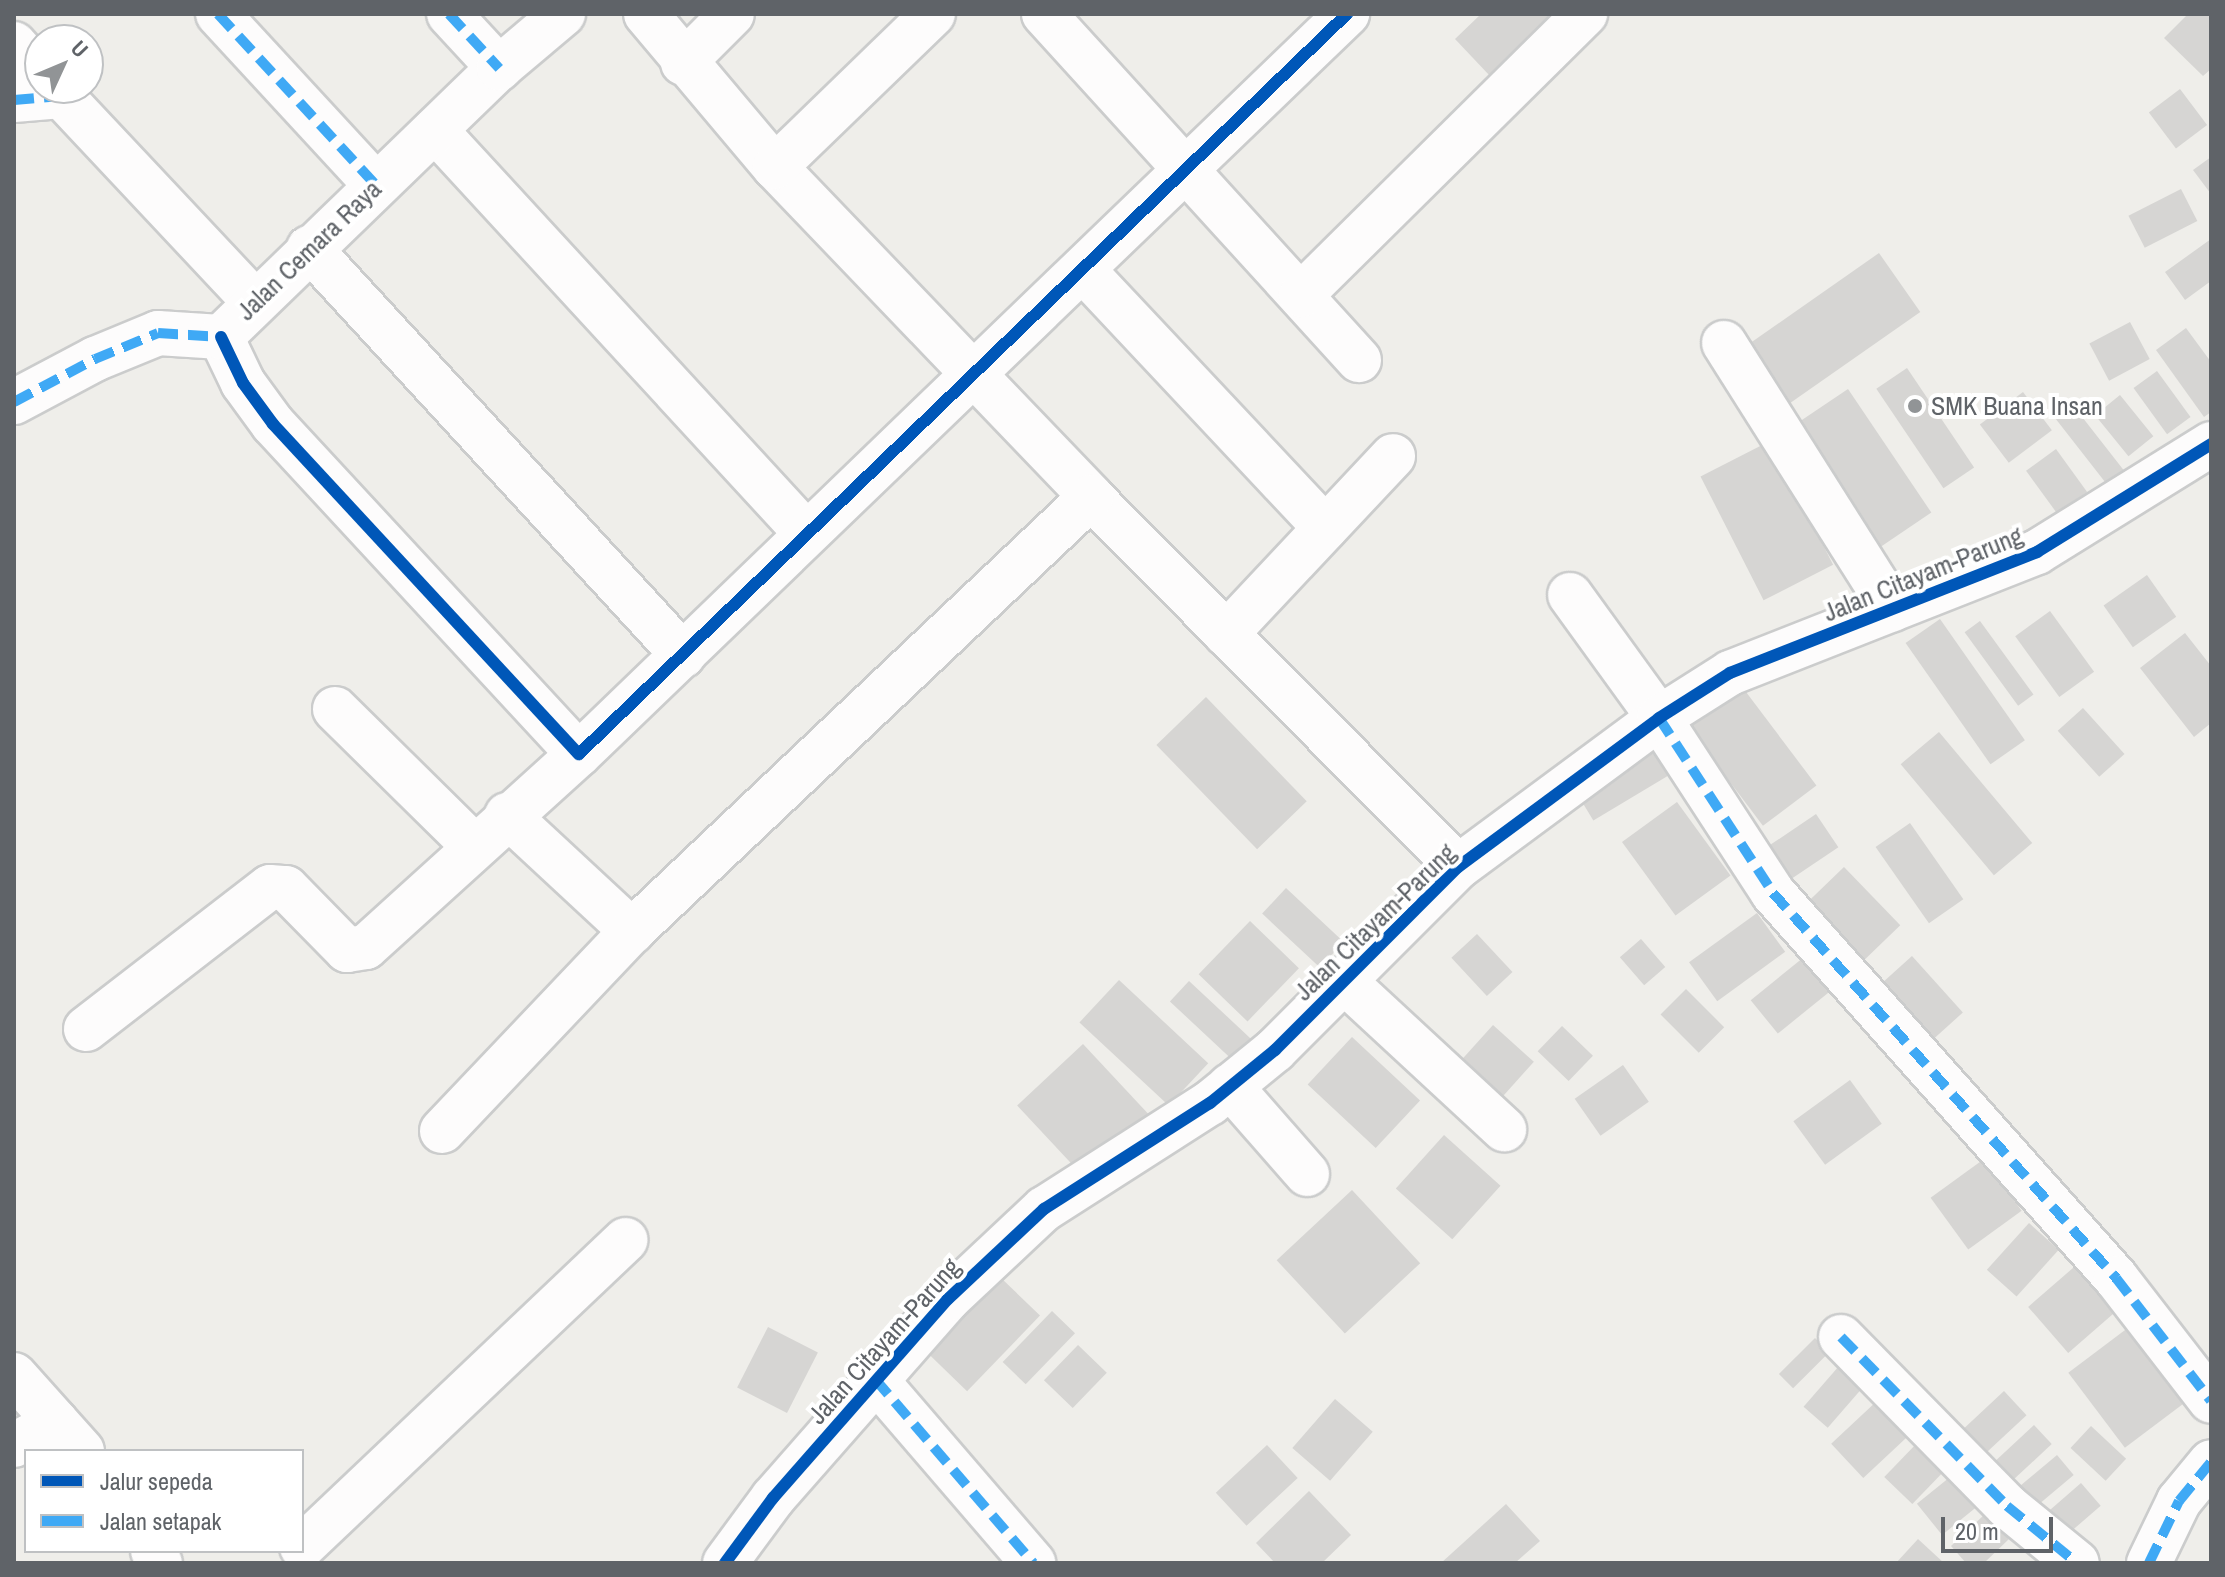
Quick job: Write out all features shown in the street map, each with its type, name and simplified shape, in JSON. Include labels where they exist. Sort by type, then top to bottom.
[{"type":"street","points":[[218,14],[376,185]]},
{"type":"street","points":[[449,14],[499,68]]},
{"type":"street","name":"Jalan Cemara Raya","points":[[14,402],[95,359],[158,333],[221,337],[254,301],[499,68],[563,14]]},
{"type":"street","points":[[646,14],[683,63],[775,167],[1226,634],[1448,876]]},
{"type":"street","points":[[683,63],[732,14]]},
{"type":"street","points":[[775,167],[933,14]]},
{"type":"street","points":[[1044,14],[1359,360]]},
{"type":"street","points":[[86,1029],[255,894],[286,888],[347,950],[366,947],[507,815],[579,754],[1347,14]]},
{"type":"street","points":[[1301,295],[1585,14]]},
{"type":"street","points":[[69,104],[254,301]]},
{"type":"street","points":[[435,130],[806,533]]},
{"type":"street","points":[[309,248],[683,655]]},
{"type":"street","points":[[1083,270],[1325,528]]},
{"type":"street","points":[[221,337],[243,383],[273,424],[579,754]]},
{"type":"street","points":[[1724,343],[1892,609]]},
{"type":"street","name":"Jalan Citayam-Parung","points":[[725,1563],[875,1379],[948,1299],[1044,1209],[1230,1086],[1345,982],[1378,942],[1448,876],[1659,718],[1730,673],[2037,552],[2211,444]]},
{"type":"street","points":[[1226,634],[1393,456]]},
{"type":"street","points":[[442,1131],[632,931],[1091,497]]},
{"type":"street","points":[[1570,595],[1659,718],[1773,893],[2116,1278],[2211,1401]]},
{"type":"street","points":[[1192,599],[1195,636],[1448,876]]},
{"type":"street","points":[[335,709],[474,846]]},
{"type":"street","points":[[507,815],[632,931]]},
{"type":"street","points":[[1345,982],[1504,1129]]},
{"type":"street","points":[[1230,1086],[1307,1174]]},
{"type":"street","points":[[304,1545],[625,1240]]},
{"type":"street","points":[[1841,1337],[2007,1506],[2077,1563]]},
{"type":"street","points":[[14,1375],[69,1436]]},
{"type":"street","points":[[875,1379],[1033,1563]]},
{"type":"street","points":[[14,1445],[69,1436]]},
{"type":"street","points":[[2149,1563],[2179,1501],[2211,1462]]},
{"type":"building","points":[[1481,14],[1554,14],[1490,76],[1455,39]]},
{"type":"building","points":[[2188,14],[2211,14],[2211,69],[2203,76],[2164,38]]},
{"type":"building","points":[[2180,89],[2207,125],[2176,148],[2149,112]]},
{"type":"building","points":[[2211,157],[2211,194],[2193,170]]},
{"type":"building","points":[[2181,189],[2197,221],[2145,248],[2128,216]]},
{"type":"building","points":[[2211,239],[2211,281],[2185,300],[2165,272]]},
{"type":"building","points":[[1879,253],[1920,312],[1788,404],[1747,345]]},
{"type":"building","points":[[2130,322],[2150,359],[2109,381],[2089,344]]},
{"type":"building","points":[[2186,328],[2211,362],[2211,412],[2204,417],[2156,350]]},
{"type":"building","points":[[1907,368],[1974,467],[1943,488],[1876,389]]},
{"type":"building","points":[[2157,371],[2191,417],[2167,434],[2134,388]]},
{"type":"building","points":[[1848,389],[1931,513],[1881,547],[1797,423]]},
{"type":"building","points":[[2023,392],[2052,430],[2009,463],[1980,424]]},
{"type":"building","points":[[2120,395],[2153,436],[2128,456],[2095,415]]},
{"type":"building","points":[[2072,404],[2132,481],[2115,495],[2055,418]]},
{"type":"building","points":[[1770,441],[1833,565],[1764,600],[1701,476]]},
{"type":"building","points":[[2056,449],[2087,492],[2057,514],[2026,471]]},
{"type":"building","points":[[2147,575],[2176,617],[2133,647],[2104,605]]},
{"type":"building","points":[[2050,611],[2094,672],[2059,697],[2015,636]]},
{"type":"building","points":[[1940,619],[2025,740],[1990,764],[1906,643]]},
{"type":"building","points":[[1980,621],[2033,695],[2018,706],[1965,632]]},
{"type":"building","points":[[2185,633],[2211,666],[2211,723],[2194,737],[2140,668]]},
{"type":"building","points":[[1740,684],[1816,785],[1763,826],[1686,724]]},
{"type":"building","points":[[1206,697],[1307,801],[1257,849],[1156,745]]},
{"type":"building","points":[[2083,708],[2124,754],[2099,777],[2058,731]]},
{"type":"building","points":[[1939,732],[2032,843],[1994,875],[1901,764]]},
{"type":"building","points":[[1654,741],[1673,773],[1593,821],[1574,789]]},
{"type":"building","points":[[1677,802],[1730,876],[1675,916],[1622,842]]},
{"type":"building","points":[[1816,814],[1838,847],[1788,881],[1765,848]]},
{"type":"building","points":[[1910,823],[1963,899],[1929,923],[1876,847]]},
{"type":"building","points":[[1844,867],[1900,925],[1865,959],[1809,901]]},
{"type":"building","points":[[1286,888],[1344,942],[1320,967],[1262,914]]},
{"type":"building","points":[[1757,913],[1785,952],[1717,1001],[1689,962]]},
{"type":"building","points":[[1250,921],[1299,968],[1248,1021],[1199,974]]},
{"type":"building","points":[[1477,934],[1512,972],[1487,996],[1451,958]]},
{"type":"building","points":[[1641,939],[1665,967],[1644,985],[1620,957]]},
{"type":"building","points":[[1809,953],[1836,986],[1778,1034],[1751,1000]]},
{"type":"building","points":[[1912,956],[1963,1012],[1928,1044],[1877,987]]},
{"type":"building","points":[[1119,980],[1208,1063],[1169,1106],[1079,1022]]},
{"type":"building","points":[[1189,981],[1252,1040],[1233,1060],[1170,1001]]},
{"type":"building","points":[[1686,989],[1724,1027],[1699,1053],[1661,1014]]},
{"type":"building","points":[[1493,1025],[1534,1062],[1494,1106],[1454,1069]]},
{"type":"building","points":[[1562,1026],[1593,1056],[1569,1081],[1538,1051]]},
{"type":"building","points":[[1352,1037],[1420,1100],[1376,1148],[1308,1085]]},
{"type":"building","points":[[1083,1044],[1153,1119],[1087,1181],[1017,1105]]},
{"type":"building","points":[[1623,1065],[1649,1102],[1600,1136],[1575,1099]]},
{"type":"building","points":[[1850,1080],[1882,1124],[1825,1165],[1793,1121]]},
{"type":"building","points":[[1444,1135],[1500,1186],[1452,1239],[1396,1189]]},
{"type":"building","points":[[1984,1159],[2022,1211],[1968,1250],[1931,1198]]},
{"type":"building","points":[[1352,1190],[1420,1263],[1345,1333],[1277,1260]]},
{"type":"building","points":[[2029,1223],[2059,1250],[2017,1297],[1987,1270]]},
{"type":"building","points":[[2081,1261],[2121,1307],[2068,1353],[2028,1307]]},
{"type":"building","points":[[999,1276],[1040,1316],[967,1391],[926,1352]]},
{"type":"building","points":[[1052,1311],[1075,1333],[1026,1384],[1003,1362]]},
{"type":"building","points":[[2141,1318],[2198,1393],[2125,1448],[2068,1373]]},
{"type":"building","points":[[768,1327],[818,1352],[787,1413],[737,1388]]},
{"type":"building","points":[[1815,1338],[1829,1352],[1793,1388],[1779,1374]]},
{"type":"building","points":[[1078,1345],[1107,1373],[1073,1408],[1044,1380]]},
{"type":"building","points":[[1839,1366],[1863,1387],[1828,1428],[1804,1407]]},
{"type":"building","points":[[2004,1391],[2027,1415],[1980,1459],[1957,1435]]},
{"type":"building","points":[[1335,1399],[1373,1432],[1330,1481],[1292,1448]]},
{"type":"building","points":[[1878,1400],[1910,1434],[1863,1478],[1831,1444]]},
{"type":"building","points":[[2034,1425],[2052,1444],[2007,1486],[1989,1467]]},
{"type":"building","points":[[2091,1426],[2126,1459],[2106,1481],[2071,1448]]},
{"type":"building","points":[[1919,1441],[1947,1468],[1912,1504],[1884,1477]]},
{"type":"building","points":[[1267,1445],[1298,1478],[1246,1526],[1216,1493]]},
{"type":"building","points":[[2057,1455],[2074,1475],[2029,1512],[2013,1492]]},
{"type":"building","points":[[1955,1473],[1980,1504],[1942,1535],[1917,1504]]},
{"type":"building","points":[[2081,1483],[2101,1506],[2056,1544],[2036,1522]]},
{"type":"building","points":[[1309,1491],[1351,1535],[1322,1563],[1275,1563],[1256,1543]]},
{"type":"building","points":[[1506,1504],[1540,1541],[1515,1563],[1441,1563]]},
{"type":"building","points":[[1985,1514],[2009,1539],[1984,1563],[1966,1563],[1951,1546]]},
{"type":"building","points":[[1918,1539],[1944,1563],[1896,1563]]},
{"type":"marked path","points":[[218,14],[376,185]]},
{"type":"marked path","points":[[449,14],[499,68]]},
{"type":"marked path","points":[[14,100],[24,99]]},
{"type":"marked path","points":[[14,402],[95,359],[158,333],[221,337]]},
{"type":"marked path","points":[[1659,718],[1773,893],[2116,1278],[2211,1401]]},
{"type":"marked path","points":[[1841,1337],[2007,1506],[2077,1563]]},
{"type":"marked path","points":[[875,1379],[1033,1563]]},
{"type":"marked path","points":[[2149,1563],[2179,1501],[2211,1462]]},
{"type":"cycle path","points":[[221,337],[243,383],[273,424],[579,754],[1347,14]]},
{"type":"cycle path","points":[[725,1563],[773,1498],[948,1299],[1044,1209],[1210,1103],[1275,1050],[1458,867],[1659,718],[1730,673],[2037,552],[2211,444]]},
{"type":"place","name":"SMK Buana Insan","points":[[1915,406]]}]
